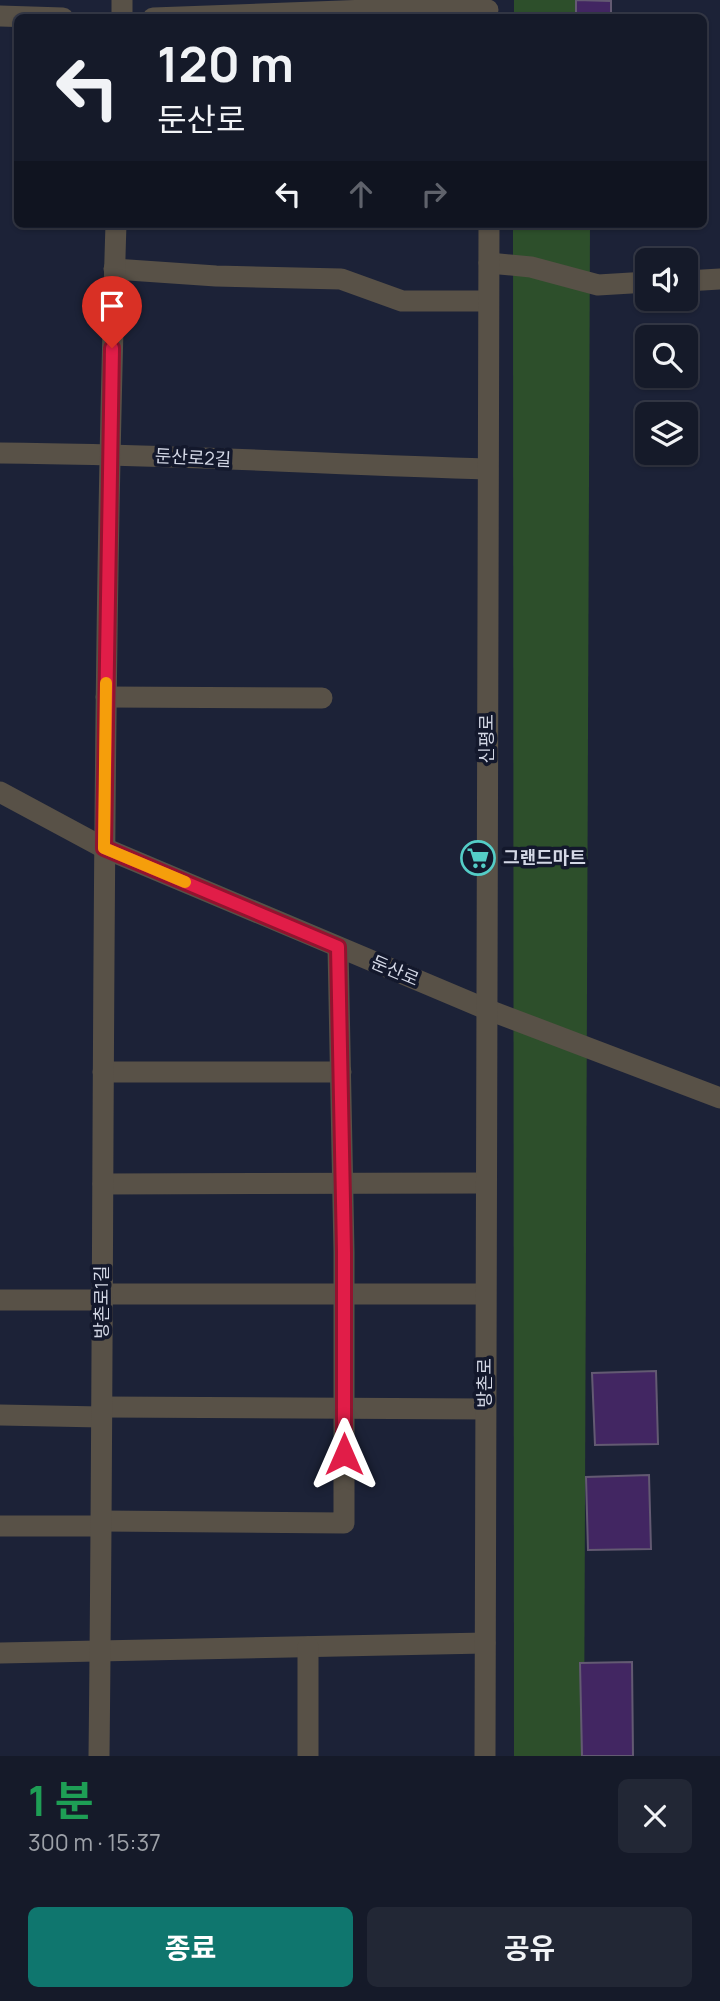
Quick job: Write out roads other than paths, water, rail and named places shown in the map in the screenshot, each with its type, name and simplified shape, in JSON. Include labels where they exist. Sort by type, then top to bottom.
[{"type":"street","points":[[219,14],[368,5],[488,9]]},
{"type":"street","points":[[104,848],[109,454],[116,228]]},
{"type":"street","name":"신평로","points":[[486,1009],[489,228]]},
{"type":"street","points":[[489,263],[531,267],[598,285],[635,283]]},
{"type":"street","points":[[114,268],[341,279],[402,301],[488,301]]},
{"type":"street","points":[[698,280],[720,279]]},
{"type":"street","name":"둔산로2길","points":[[0,453],[109,454],[276,463],[487,469]]},
{"type":"street","points":[[106,697],[322,698]]},
{"type":"street","name":"둔산로","points":[[0,792],[104,848],[486,1009],[720,1098]]},
{"type":"street","name":"방촌로1길","points":[[99,1756],[104,848]]},
{"type":"street","points":[[0,1526],[101,1523],[344,1523],[343,1184],[338,947]]},
{"type":"street","name":"방촌로","points":[[485,1756],[486,1009]]},
{"type":"street","points":[[103,1072],[341,1072]]},
{"type":"street","points":[[103,1184],[486,1183]]},
{"type":"street","points":[[0,1300],[485,1294]]},
{"type":"street","points":[[0,1415],[485,1409]]},
{"type":"street","points":[[0,1653],[485,1643]]},
{"type":"street","points":[[308,1647],[308,1756]]},
{"type":"place","name":"그랜드마트","points":[[478,858]]}]
